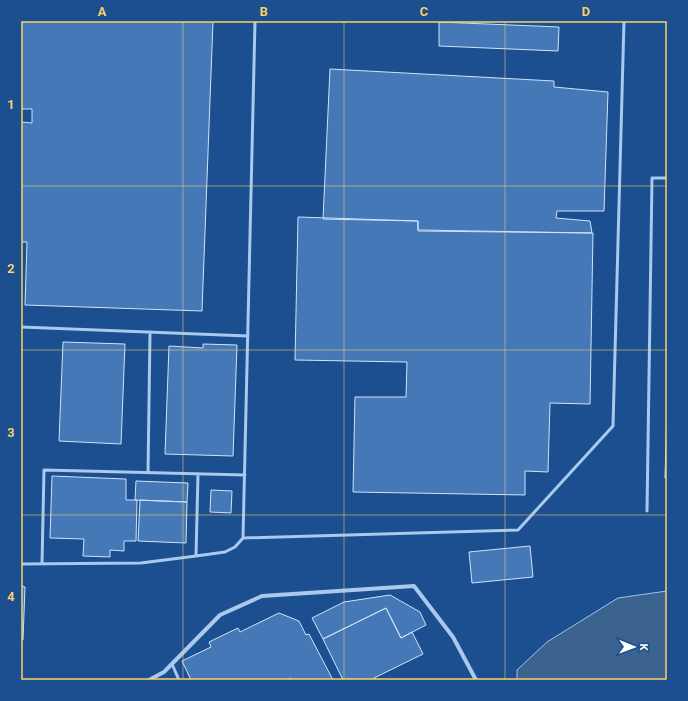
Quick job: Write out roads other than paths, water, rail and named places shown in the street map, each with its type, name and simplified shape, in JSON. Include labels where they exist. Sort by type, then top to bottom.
[{"type":"street","points":[[149,680],[164,672],[220,615],[262,596],[414,586],[452,637],[476,680]]},
{"type":"lane","points":[[244,538],[255,21]]},
{"type":"lane","points":[[21,564],[141,562],[196,556],[225,552],[235,547],[244,538],[518,530],[613,426],[624,21]]},
{"type":"lane","points":[[647,511],[652,178],[667,178]]},
{"type":"lane","points":[[21,328],[248,336]]},
{"type":"lane","points":[[148,473],[150,332]]},
{"type":"lane","points":[[42,564],[44,470],[245,476]]},
{"type":"lane","points":[[196,556],[198,474]]},
{"type":"lane","points":[[172,664],[179,680]]},
{"type":"water","points":[[667,591],[667,680],[517,680],[517,670],[547,642],[618,598]]}]
